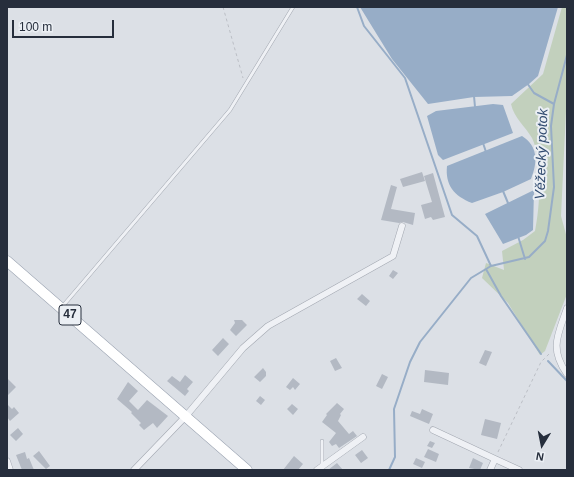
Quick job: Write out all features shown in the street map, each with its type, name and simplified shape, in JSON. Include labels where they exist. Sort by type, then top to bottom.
[{"type":"main road","name":"47","points":[[7,261],[247,470]]},
{"type":"street","points":[[134,470],[186,416],[243,348],[268,326],[393,256],[402,226]]},
{"type":"street","points":[[567,308],[555,350],[561,365],[567,374]]},
{"type":"street","points":[[433,430],[519,470]]},
{"type":"street","points":[[320,468],[363,437]]},
{"type":"street","points":[[490,470],[495,459]]},
{"type":"street","points":[[7,461],[10,470]]},
{"type":"lane","points":[[61,308],[230,110],[246,87],[293,7]]},
{"type":"lane","points":[[320,468],[322,441]]},
{"type":"path","points":[[224,7],[246,87]]},
{"type":"path","points":[[495,459],[541,362],[548,353],[555,350]]},
{"type":"green space","points":[[562,7],[567,7],[567,90],[561,216],[567,238],[567,294],[545,351],[540,355],[508,303],[482,278],[486,263],[504,270],[502,251],[523,240],[535,231],[540,184],[538,158],[532,138],[517,118],[511,104],[543,74]]},
{"type":"water","points":[[360,7],[558,7],[538,76],[529,84],[512,96],[474,97],[428,104],[392,59]]},
{"type":"water","points":[[493,104],[503,105],[513,133],[443,160],[438,155],[427,116],[436,111]]},
{"type":"water","points":[[522,136],[534,150],[535,167],[531,179],[503,192],[472,203],[460,197],[452,189],[449,184],[447,166]]},
{"type":"water","points":[[534,190],[533,230],[526,235],[503,244],[485,214]]},
{"type":"building","points":[[422,172],[425,181],[403,187],[400,179]]},
{"type":"building","points":[[433,173],[445,217],[433,220],[431,217],[425,219],[421,205],[432,202],[424,176]]},
{"type":"building","points":[[391,185],[397,187],[391,209],[415,213],[413,225],[403,222],[399,223],[381,220]]},
{"type":"building","points":[[393,270],[398,273],[393,279],[389,276]]},
{"type":"building","points":[[362,294],[370,301],[366,306],[357,299]]},
{"type":"building","points":[[234,320],[242,320],[247,325],[236,336],[230,330],[235,323]]},
{"type":"building","points":[[223,338],[229,344],[218,356],[212,350]]},
{"type":"building","points":[[485,350],[492,352],[486,366],[479,363]]},
{"type":"building","points":[[336,358],[342,368],[335,371],[330,361]]},
{"type":"building","points":[[263,368],[266,372],[266,376],[260,382],[254,377]]},
{"type":"building","points":[[425,370],[449,373],[448,385],[424,382]]},
{"type":"building","points":[[382,374],[388,377],[382,389],[376,386]]},
{"type":"building","points":[[185,375],[193,382],[187,389],[189,391],[185,396],[167,381],[172,376],[180,382]]},
{"type":"building","points":[[7,378],[16,387],[7,396]]},
{"type":"building","points":[[293,378],[300,384],[295,390],[293,387],[290,390],[286,387]]},
{"type":"building","points":[[128,382],[138,391],[129,401],[138,410],[147,400],[168,416],[157,428],[153,423],[144,430],[139,425],[141,423],[131,413],[132,412],[117,399]]},
{"type":"building","points":[[260,396],[265,400],[261,405],[256,401]]},
{"type":"building","points":[[337,403],[344,409],[340,414],[341,415],[338,421],[349,434],[353,431],[357,436],[339,448],[336,444],[332,446],[329,442],[336,433],[322,422],[327,415],[326,414]]},
{"type":"building","points":[[7,404],[12,409],[14,407],[19,413],[10,421],[7,417]]},
{"type":"building","points":[[292,404],[298,409],[293,415],[287,409]]},
{"type":"building","points":[[422,409],[433,414],[429,424],[410,416],[412,411],[420,414]]},
{"type":"building","points":[[485,419],[501,423],[497,439],[481,435]]},
{"type":"building","points":[[18,428],[23,434],[16,441],[10,435]]},
{"type":"building","points":[[430,441],[435,443],[432,448],[427,446]]},
{"type":"building","points":[[428,449],[439,454],[436,462],[424,457]]},
{"type":"building","points":[[362,450],[368,458],[361,463],[355,455]]},
{"type":"building","points":[[39,451],[50,466],[46,469],[33,456]]},
{"type":"building","points":[[25,452],[27,459],[29,458],[34,470],[22,470],[16,455]]},
{"type":"building","points":[[294,456],[303,464],[298,470],[283,470]]},
{"type":"building","points":[[416,458],[425,462],[422,468],[413,464]]},
{"type":"building","points":[[473,458],[483,463],[480,470],[469,468]]},
{"type":"building","points":[[337,463],[343,470],[328,470]]},
{"type":"waterway","points":[[357,7],[364,26],[405,78],[452,215],[477,236],[491,266]]},
{"type":"waterway","name":"Věžecký potok","points":[[389,470],[395,457],[394,409],[410,362],[420,342],[471,278],[491,266],[529,257],[545,241],[548,231],[554,187],[551,126],[554,104],[567,55]]},
{"type":"waterway","points":[[527,83],[534,93],[554,104]]},
{"type":"waterway","points":[[474,96],[475,107]]},
{"type":"waterway","points":[[483,143],[486,152]]},
{"type":"waterway","points":[[503,191],[508,203]]},
{"type":"waterway","points":[[518,236],[525,259]]},
{"type":"waterway","points":[[486,269],[501,296],[541,354]]},
{"type":"waterway","points":[[548,361],[567,381]]}]
